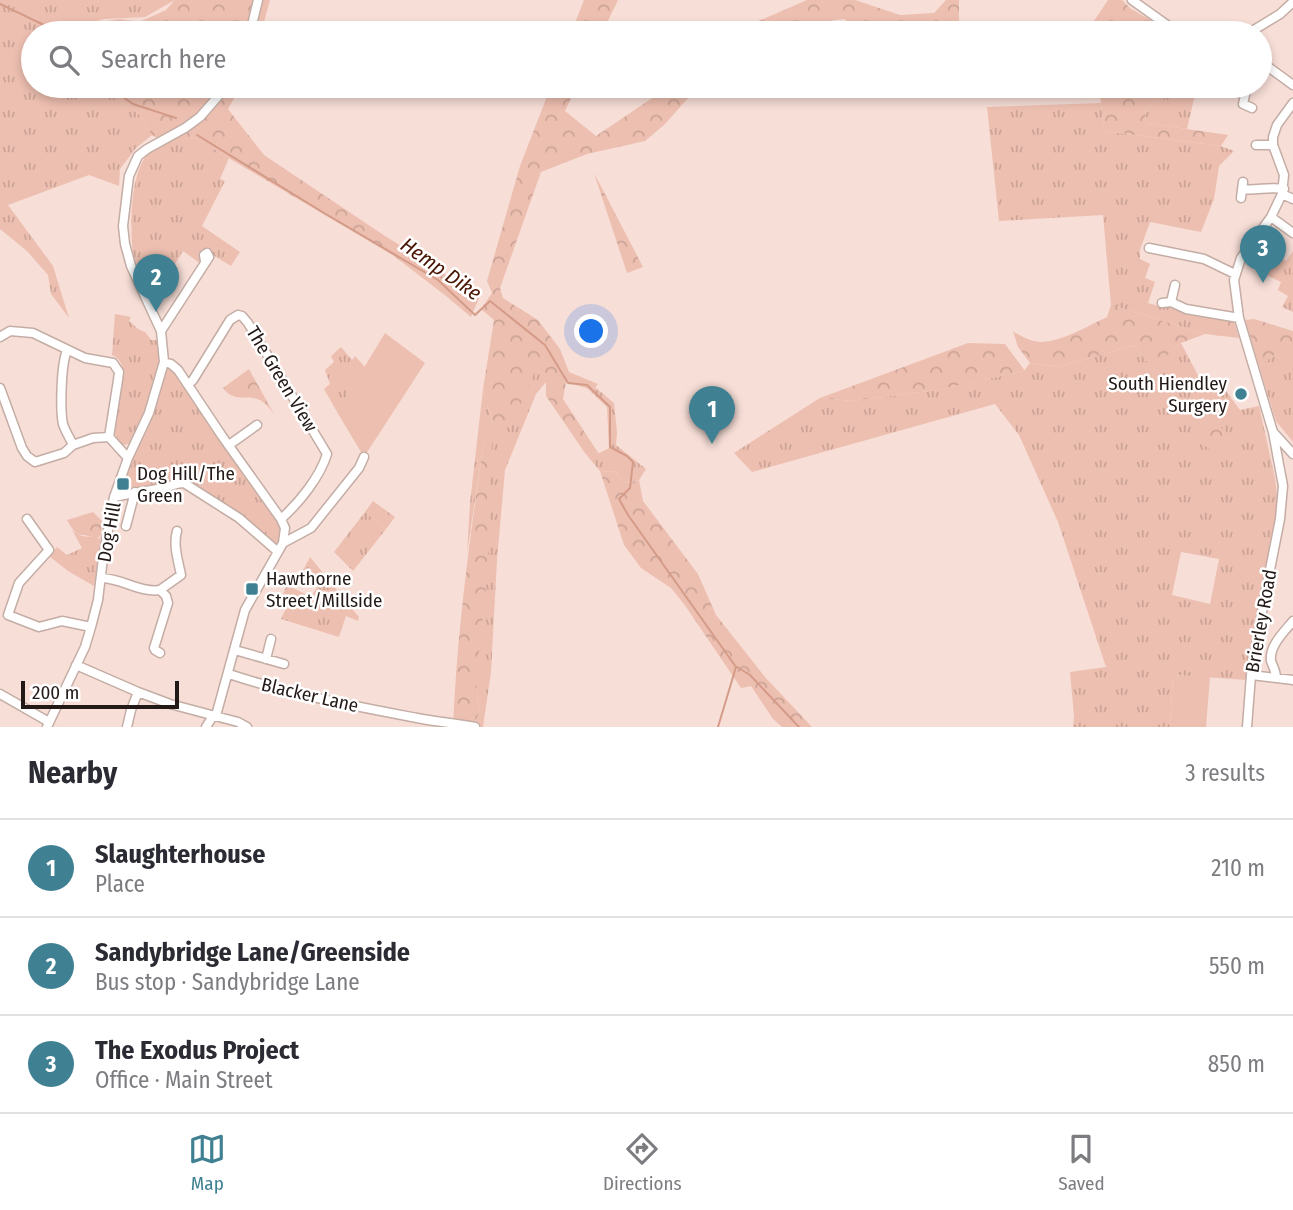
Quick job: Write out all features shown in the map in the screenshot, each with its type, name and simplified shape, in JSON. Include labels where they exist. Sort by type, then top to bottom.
[{"type":"street","points":[[253,21],[258,0]]},
{"type":"street","points":[[1132,0],[1161,21]]},
{"type":"street","points":[[1270,21],[1293,2]]},
{"type":"street","points":[[1272,70],[1293,85]]},
{"type":"street","points":[[206,727],[217,712],[245,610],[280,547],[285,528],[175,367],[164,362],[161,331],[131,266],[123,226],[129,176],[138,156],[200,117],[217,98]]},
{"type":"street","points":[[1244,98],[1243,104],[1252,108]]},
{"type":"street","points":[[1149,248],[1204,259],[1235,274],[1241,258],[1271,216],[1283,192],[1283,169],[1273,145],[1273,137],[1278,125],[1290,115],[1293,103]]},
{"type":"street","points":[[1256,145],[1273,145]]},
{"type":"street","points":[[1242,190],[1276,188],[1293,200]]},
{"type":"street","points":[[1271,216],[1293,233]]},
{"type":"street","points":[[161,331],[203,264]]},
{"type":"street","name":"Brierley Road","points":[[1235,274],[1238,318],[1273,432],[1283,486],[1283,503],[1251,675],[1247,727]]},
{"type":"street","points":[[1175,285],[1167,302],[1186,309],[1238,318]]},
{"type":"street","name":"The Green View","points":[[188,385],[230,320],[238,315],[242,316],[327,454],[324,465],[294,507],[281,519]]},
{"type":"street","points":[[0,337],[10,331],[33,333],[67,351],[116,366],[119,372],[109,437]]},
{"type":"street","points":[[67,351],[64,358],[63,423],[73,444]]},
{"type":"street","name":"Dog Hill","points":[[48,725],[85,647],[98,600],[114,497],[149,413],[164,362]]},
{"type":"street","points":[[0,388],[22,448],[26,456],[35,462],[64,453],[73,444],[109,437]]},
{"type":"street","points":[[229,445],[257,425]]},
{"type":"street","points":[[1273,432],[1293,454]]},
{"type":"street","points":[[109,437],[128,458]]},
{"type":"street","points":[[280,547],[311,528],[359,468],[364,457]]},
{"type":"street","points":[[114,497],[167,487],[179,482],[185,483],[280,547]]},
{"type":"street","points":[[126,526],[135,492]]},
{"type":"street","points":[[32,523],[51,547],[19,583],[8,615],[39,627],[62,621],[91,627]]},
{"type":"street","points":[[100,578],[153,591],[160,590],[181,575],[175,538],[177,531]]},
{"type":"street","points":[[160,590],[168,603],[154,648],[160,653]]},
{"type":"street","points":[[1276,678],[1272,651],[1293,621]]},
{"type":"street","points":[[266,659],[271,639]]},
{"type":"street","points":[[235,649],[284,664]]},
{"type":"street","points":[[76,664],[170,704],[238,722],[247,727]]},
{"type":"street","name":"Blacker Lane","points":[[229,674],[284,690],[419,719],[472,726]]},
{"type":"street","points":[[1251,675],[1293,680]]},
{"type":"street","points":[[127,727],[138,692]]},
{"type":"street","points":[[0,694],[48,725]]},
{"type":"green space","points":[[0,0],[175,0],[145,17],[98,21],[21,21],[21,98],[115,98],[139,114],[152,135],[136,148],[120,169],[119,186],[89,175],[8,205],[53,266],[69,318],[51,294],[48,275],[27,251],[0,229]]},
{"type":"green space","points":[[175,0],[270,0],[264,21],[141,21],[166,10]]},
{"type":"green space","points":[[584,0],[618,0],[608,21],[576,21]]},
{"type":"green space","points":[[807,0],[855,0],[900,15],[934,13],[946,0],[959,0],[959,21],[758,21]]},
{"type":"green space","points":[[1108,0],[1122,0],[1131,9],[1152,21],[1094,21]]},
{"type":"green space","points":[[115,98],[234,98],[228,109],[264,155],[479,298],[471,317],[394,256],[193,137],[165,143],[152,135],[139,114]]},
{"type":"green space","points":[[546,98],[571,98],[565,111],[596,136],[652,98],[688,98],[645,141],[587,154],[541,172],[500,288],[503,298],[538,320],[560,349],[569,372],[598,384],[593,390],[566,382],[563,399],[599,454],[593,456],[585,453],[546,396],[546,381],[536,369],[510,428],[493,424],[483,389],[494,320],[481,309],[492,293],[487,281],[520,166]]},
{"type":"green space","points":[[1100,98],[1165,98],[1145,108],[1146,123],[1228,135],[1221,146],[1104,131]]},
{"type":"green space","points":[[1165,98],[1194,98],[1187,129],[1146,123],[1145,108]]},
{"type":"green space","points":[[1101,103],[1104,131],[1221,146],[1234,151],[1219,166],[1214,199],[1201,232],[1150,222],[1140,250],[1140,259],[1150,264],[1145,278],[1155,282],[1148,303],[1162,307],[1169,305],[1205,317],[1205,334],[1111,305],[1103,215],[999,221],[987,107]]},
{"type":"green space","points":[[193,137],[229,158],[220,179],[225,181],[202,226],[240,252],[231,266],[213,255],[205,267],[183,251],[175,264],[162,256],[142,287],[136,274],[131,226],[138,173],[144,159],[152,150],[172,141]]},
{"type":"green space","points":[[594,173],[643,267],[627,273]]},
{"type":"green space","points":[[1293,251],[1293,312],[1282,307],[1288,296],[1278,290],[1281,282],[1260,272],[1270,252],[1286,261]]},
{"type":"green space","points":[[1111,305],[1205,334],[1181,343],[1169,352],[1163,370],[1146,361],[1135,345],[1059,367],[1030,363],[1018,347],[1013,331],[1036,341],[1055,340],[1107,317]]},
{"type":"green space","points":[[115,314],[131,317],[129,321],[145,332],[151,340],[156,340],[160,351],[154,382],[140,422],[131,442],[123,445],[117,441],[115,433],[123,372],[120,362],[112,355]]},
{"type":"green space","points":[[1205,317],[1234,321],[1239,338],[1205,334]]},
{"type":"green space","points":[[1254,319],[1293,331],[1293,350],[1274,355],[1259,366],[1245,320]]},
{"type":"green space","points":[[385,333],[425,363],[364,457],[337,412]]},
{"type":"green space","points":[[968,343],[1005,344],[1025,371],[937,390],[852,401],[820,398]]},
{"type":"green space","points":[[1181,343],[1201,381],[1213,387],[1223,387],[1240,410],[1259,406],[1275,478],[1278,505],[1247,680],[1173,675],[1170,727],[1073,727],[1070,672],[1106,667],[1058,522],[1019,435],[995,404],[752,472],[734,453],[820,398],[852,401],[937,390],[1024,371],[1030,363],[1059,367],[1135,345],[1146,361],[1169,352]],"holes":[[[1181,552],[1219,559],[1210,604],[1172,595]]]},
{"type":"green space","points":[[341,347],[352,360],[355,356],[365,367],[337,412],[324,389],[330,384],[325,370],[334,362],[331,356]]},
{"type":"green space","points":[[1293,350],[1293,442],[1276,421],[1259,366],[1274,355]]},
{"type":"green space","points":[[164,362],[171,364],[281,519],[277,551],[184,483],[114,497]]},
{"type":"green space","points":[[535,368],[547,381],[536,394],[505,470],[491,672],[483,727],[473,727],[479,713],[476,680],[484,441],[467,553],[483,389],[493,424]]},
{"type":"green space","points":[[249,369],[275,416],[258,399],[233,396],[223,388]]},
{"type":"green space","points":[[595,387],[614,403],[616,445],[646,469],[639,480],[626,483],[616,472],[600,471],[585,453],[597,453],[609,448],[607,407],[587,388],[593,390]]},
{"type":"green space","points":[[1205,422],[1216,423],[1231,436],[1231,443],[1217,454],[1205,446],[1195,426]]},
{"type":"green space","points":[[484,440],[492,443],[487,577],[476,680],[479,713],[473,727],[453,727],[461,619]]},
{"type":"green space","points":[[600,471],[616,472],[626,483],[639,480],[643,501],[698,574],[716,615],[765,677],[812,727],[782,727],[773,719],[751,686],[741,688],[671,588],[641,568],[624,545]]},
{"type":"green space","points":[[373,501],[395,517],[386,529],[365,512]]},
{"type":"green space","points":[[93,512],[102,521],[101,535],[96,540],[75,532],[67,520]]},
{"type":"green space","points":[[365,512],[386,529],[353,571],[334,552]]},
{"type":"green space","points":[[72,530],[82,536],[99,539],[101,535],[94,586],[49,556],[57,547],[67,555],[82,548]]},
{"type":"green space","points":[[310,557],[359,617],[358,621],[346,616],[339,637],[281,619],[287,606],[279,603],[287,585],[311,597],[319,584],[301,574]]},
{"type":"green space","points":[[1173,675],[1210,677],[1206,727],[1170,727]]},
{"type":"waterway","points":[[0,4],[36,21]]},
{"type":"waterway","points":[[124,98],[133,104],[176,118]]},
{"type":"waterway","name":"Hemp Dike","points":[[197,135],[438,280],[475,315],[490,301],[545,345],[568,383],[587,385],[610,407],[610,447],[633,462],[630,488],[619,499],[736,667],[718,727]]},
{"type":"waterway","points":[[737,667],[750,675],[799,727]]},
{"type":"place","name":"The Exodus Project","points":[[1263,283]]},
{"type":"place","name":"Sandybridge Lane/Greenside","points":[[156,312]]},
{"type":"place","name":"South Hiendley Surgery","points":[[1241,394]]},
{"type":"place","name":"Slaughterhouse","points":[[712,444]]},
{"type":"place","name":"Dog Hill/The Green","points":[[123,484]]},
{"type":"place","name":"Hawthorne Street/Millside","points":[[252,589]]}]
